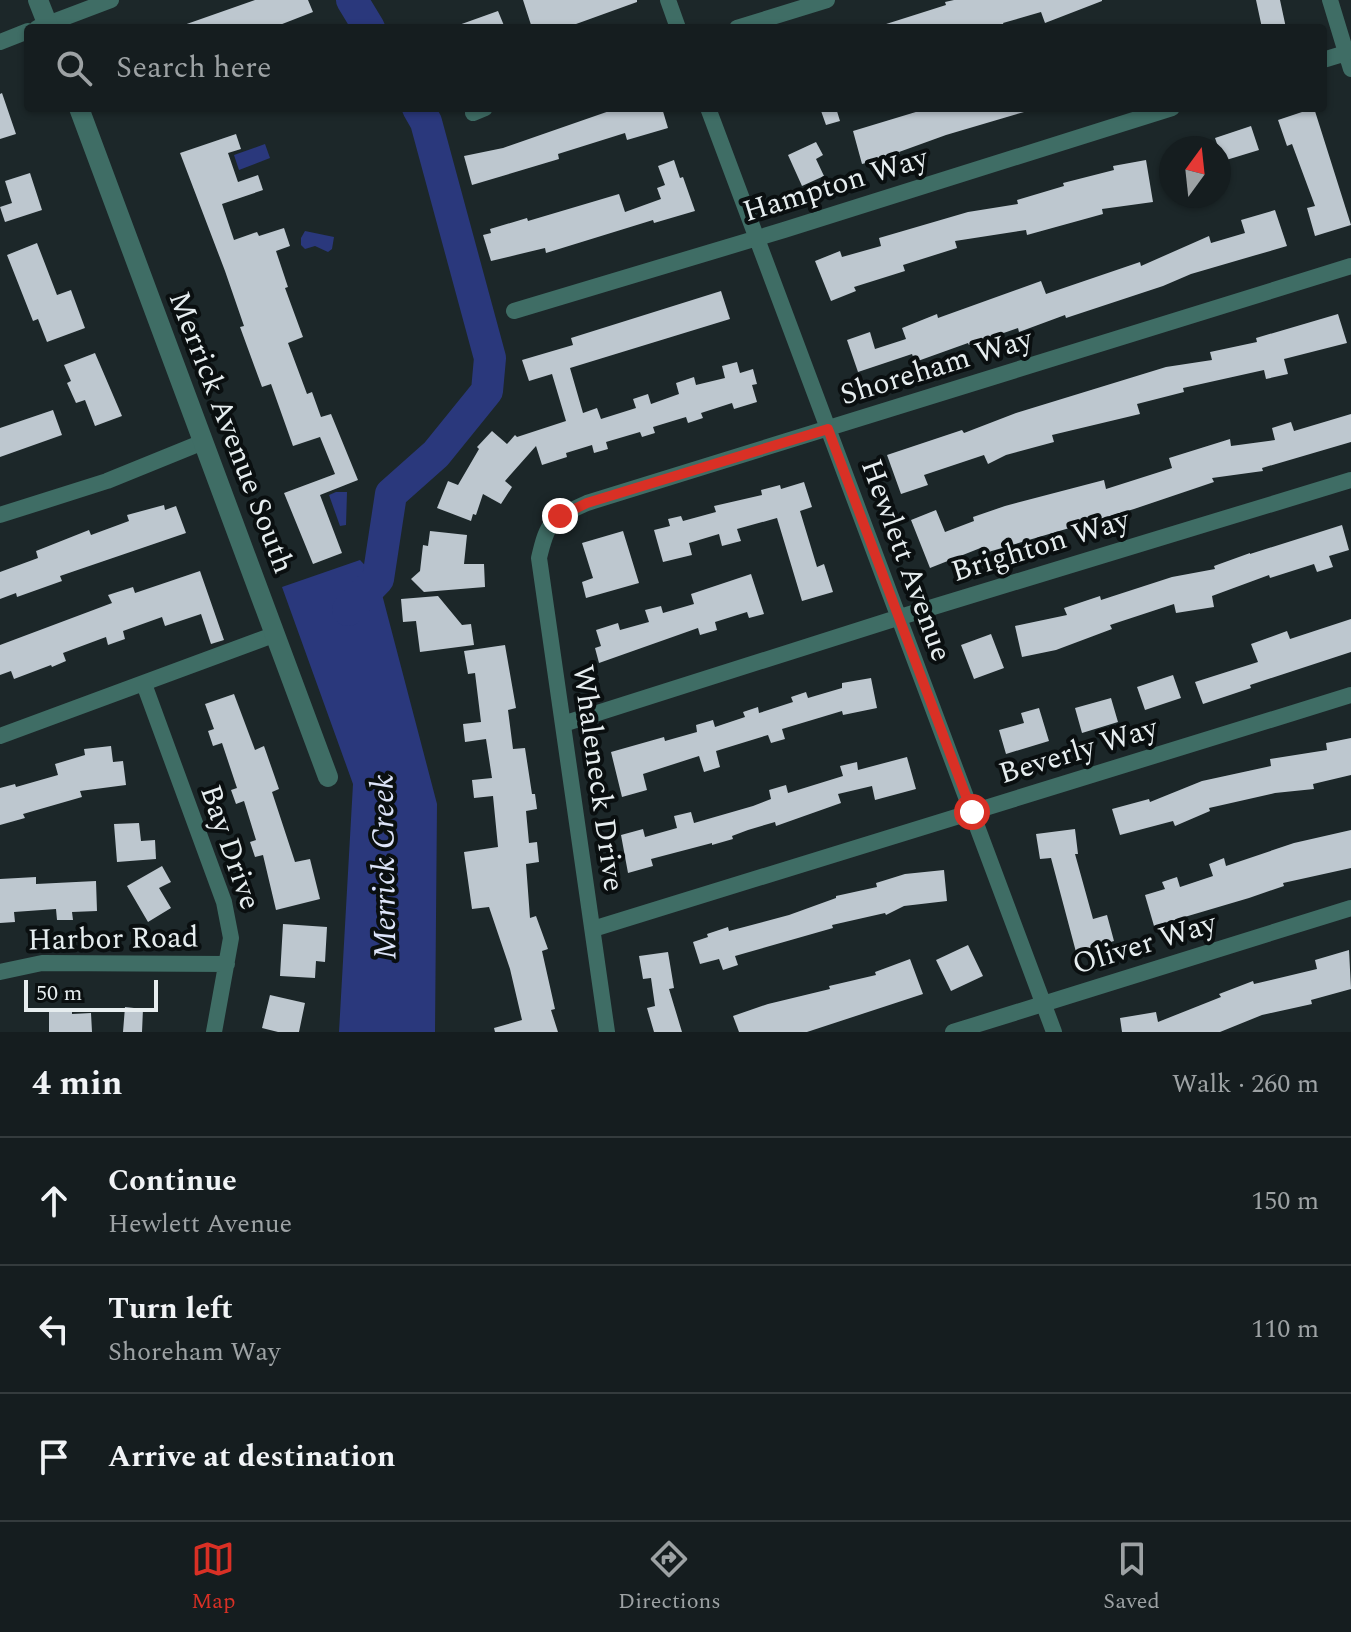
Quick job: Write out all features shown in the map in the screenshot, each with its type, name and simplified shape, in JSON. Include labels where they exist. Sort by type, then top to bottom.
[{"type":"street","points":[[38,0],[40,24]]},
{"type":"street","points":[[50,24],[111,0]]},
{"type":"street","points":[[668,0],[677,24]]},
{"type":"street","points":[[750,24],[827,0]]},
{"type":"street","points":[[1327,60],[1349,61],[1330,0]]},
{"type":"street","points":[[0,42],[24,34]]},
{"type":"street","name":"Merrick Avenue South","points":[[80,112],[328,777]]},
{"type":"street","name":"Hewlett Avenue","points":[[709,112],[1054,1032]]},
{"type":"street","name":"Hampton Way","points":[[514,311],[1159,112]]},
{"type":"street","name":"Shoreham Way","points":[[545,532],[560,516],[587,503],[1351,266]]},
{"type":"street","points":[[0,515],[107,481],[203,442]]},
{"type":"street","name":"Brighton Way","points":[[563,724],[897,618],[1351,480]]},
{"type":"street","name":"Whaleneck Drive","points":[[545,532],[539,558],[607,1032]]},
{"type":"street","points":[[0,736],[276,634]]},
{"type":"street","name":"Bay Drive","points":[[144,684],[224,902],[231,938],[214,1032]]},
{"type":"street","name":"Beverly Way","points":[[593,929],[1351,695]]},
{"type":"street","name":"Oliver Way","points":[[953,1032],[1351,908]]},
{"type":"street","name":"Harbor Road","points":[[0,972],[42,963],[227,964]]},
{"type":"water","points":[[265,144],[270,158],[239,170],[234,155]]},
{"type":"water","points":[[305,231],[334,237],[332,249],[328,252],[315,246],[305,249],[301,238]]},
{"type":"water","points":[[347,492],[346,525],[340,526],[329,495]]},
{"type":"water","name":"Merrick Creek","points":[[360,560],[378,579],[437,804],[435,1032],[339,1032],[353,784],[282,587]]},
{"type":"building","points":[[255,0],[308,0],[313,12],[282,24],[187,24]]},
{"type":"building","points":[[523,0],[637,0],[576,24],[531,24]]},
{"type":"building","points":[[1102,0],[1045,23],[1041,12],[1003,24],[886,24],[946,5],[945,2]]},
{"type":"building","points":[[1256,0],[1280,0],[1285,24],[1261,24]]},
{"type":"building","points":[[498,11],[503,24],[462,24]]},
{"type":"building","points":[[0,94],[16,134],[0,139]]},
{"type":"building","points":[[606,112],[663,112],[668,128],[627,140],[625,133],[558,154],[559,159],[472,185],[464,156],[503,148]]},
{"type":"building","points":[[821,112],[837,112],[840,121],[826,125]]},
{"type":"building","points":[[916,112],[1024,112],[862,164],[853,131]]},
{"type":"building","points":[[1302,112],[1315,112],[1351,225],[1315,236],[1307,208],[1315,206],[1292,144],[1287,146],[1278,120]]},
{"type":"building","points":[[1251,126],[1259,150],[1231,159],[1231,136],[1221,136]]},
{"type":"building","points":[[236,134],[241,149],[228,153],[238,182],[258,175],[263,190],[222,204],[234,240],[257,232],[259,236],[284,228],[290,246],[276,251],[288,287],[285,288],[303,337],[288,343],[307,394],[312,392],[321,417],[331,414],[358,480],[320,495],[342,553],[313,564],[284,493],[335,474],[320,437],[293,446],[271,384],[262,387],[240,327],[244,326],[225,271],[180,153]]},
{"type":"building","points":[[816,142],[823,155],[816,159],[824,176],[802,186],[788,155]]},
{"type":"building","points":[[674,160],[695,211],[654,223],[653,220],[546,253],[545,248],[491,261],[483,235],[491,233],[490,229],[619,194],[625,212],[661,199],[657,188],[665,185],[658,166]]},
{"type":"building","points":[[1146,160],[1153,202],[1102,209],[1103,214],[1027,235],[1026,230],[955,241],[957,248],[903,265],[905,271],[854,287],[856,291],[831,301],[815,261],[840,251],[842,257],[881,246],[879,238],[968,212],[1018,204],[1017,200],[1064,186],[1063,183],[1114,170],[1113,166]]},
{"type":"building","points":[[30,173],[42,210],[5,222],[0,207],[12,203],[5,181]]},
{"type":"building","points":[[1275,210],[1287,246],[1191,274],[1163,286],[1019,332],[1018,328],[915,362],[912,354],[858,372],[847,340],[870,332],[875,349],[906,339],[902,328],[937,314],[938,318],[1041,281],[1046,294],[1140,262],[1141,266],[1209,236],[1211,243],[1245,233],[1241,220]]},
{"type":"building","points":[[37,243],[57,295],[71,290],[85,328],[47,342],[38,319],[33,321],[7,255]]},
{"type":"building","points":[[721,291],[730,319],[570,368],[583,413],[597,408],[601,419],[636,408],[633,399],[648,394],[651,404],[679,394],[676,383],[694,377],[696,385],[725,378],[722,366],[737,362],[740,373],[753,369],[757,384],[752,385],[757,402],[734,409],[732,403],[701,413],[703,418],[688,423],[686,417],[653,427],[655,433],[642,437],[640,432],[606,442],[608,449],[594,453],[592,445],[542,465],[536,446],[505,481],[512,487],[501,504],[483,494],[471,521],[437,508],[448,481],[458,485],[479,449],[477,447],[492,431],[507,444],[515,435],[517,437],[566,421],[552,374],[529,381],[522,360],[573,345],[571,338]]},
{"type":"building","points":[[1338,314],[1347,343],[1284,359],[1288,374],[1266,379],[1264,370],[1183,388],[1184,392],[1137,404],[1140,414],[1052,435],[1054,442],[1006,455],[988,464],[984,455],[924,475],[928,485],[901,494],[887,455],[1166,367],[1212,360],[1210,352],[1257,342],[1256,338]]},
{"type":"building","points":[[95,353],[122,416],[95,426],[85,400],[76,403],[67,383],[71,381],[64,365]]},
{"type":"building","points":[[53,410],[62,435],[0,457],[0,428]]},
{"type":"building","points":[[1351,414],[1351,442],[1262,468],[1263,471],[1212,478],[1214,482],[1134,509],[985,553],[983,547],[930,568],[911,520],[936,510],[945,532],[974,521],[973,517],[1005,506],[1104,480],[1106,489],[1172,468],[1169,458],[1230,439],[1231,446],[1275,440],[1272,428],[1291,422],[1294,431]]},
{"type":"building","points":[[804,482],[812,507],[800,511],[817,567],[824,564],[833,592],[802,601],[777,518],[737,529],[741,541],[722,546],[719,534],[689,543],[692,555],[663,562],[654,530],[670,526],[668,519],[681,516],[683,521],[716,512],[714,506],[762,495],[761,490],[780,485],[781,489]]},
{"type":"building","points":[[164,505],[165,510],[176,506],[186,533],[60,576],[62,581],[17,597],[16,593],[0,599],[0,572],[38,558],[36,551],[89,530],[91,535],[129,521],[127,515]]},
{"type":"building","points":[[1342,525],[1349,550],[1329,556],[1333,567],[1317,572],[1314,564],[1270,578],[1269,575],[1212,596],[1214,607],[1176,613],[1174,604],[1110,625],[1112,629],[1056,650],[1022,657],[1015,626],[1067,615],[1064,608],[1100,596],[1101,600],[1172,577],[1215,569],[1214,566],[1250,553]]},
{"type":"building","points":[[430,531],[467,535],[464,564],[484,564],[485,587],[424,592],[411,579],[420,571],[423,545],[428,546]]},
{"type":"building","points":[[623,531],[639,583],[586,598],[582,582],[593,578],[582,543]]},
{"type":"building","points":[[200,571],[224,640],[211,644],[201,614],[165,626],[162,617],[123,631],[125,639],[108,645],[106,637],[63,653],[66,661],[52,667],[14,679],[11,671],[0,675],[0,645],[112,603],[108,595],[133,587],[135,593]]},
{"type":"building","points":[[751,574],[764,614],[749,618],[747,612],[715,622],[717,630],[700,635],[698,628],[599,663],[595,648],[601,646],[596,630],[618,623],[620,630],[649,622],[645,610],[661,606],[663,613],[694,604],[691,594]]},
{"type":"building","points":[[438,596],[462,625],[471,624],[474,645],[420,652],[416,621],[403,622],[401,599]]},
{"type":"building","points":[[1351,619],[1351,652],[1203,704],[1195,682],[1258,662],[1251,644],[1287,631],[1290,639]]},
{"type":"building","points":[[991,634],[1004,668],[974,679],[961,645]]},
{"type":"building","points":[[505,645],[516,708],[508,710],[513,749],[525,748],[537,809],[526,811],[529,843],[537,842],[539,862],[526,864],[530,918],[536,916],[548,949],[542,951],[555,1009],[551,1010],[558,1032],[495,1032],[494,1028],[522,1020],[510,969],[489,907],[472,909],[464,852],[498,847],[493,796],[474,798],[472,780],[492,778],[486,739],[465,742],[463,724],[481,722],[475,673],[468,674],[464,651]]},
{"type":"building","points":[[1173,675],[1181,698],[1145,710],[1137,687]]},
{"type":"building","points":[[871,678],[877,708],[843,715],[842,711],[782,729],[785,739],[771,743],[768,735],[716,751],[720,767],[704,772],[699,756],[643,774],[647,790],[622,797],[611,752],[664,737],[665,741],[697,732],[696,725],[713,720],[715,727],[745,717],[743,712],[758,707],[759,713],[793,702],[791,697],[806,692],[808,698],[842,688],[842,683]]},
{"type":"building","points":[[234,694],[255,750],[264,746],[279,789],[272,792],[295,862],[310,859],[320,899],[276,910],[263,855],[255,857],[250,842],[256,840],[244,801],[236,804],[231,790],[237,788],[222,743],[213,746],[208,731],[214,729],[205,704]]},
{"type":"building","points":[[1111,698],[1118,722],[1082,733],[1075,708]]},
{"type":"building","points":[[1039,708],[1049,741],[1006,754],[999,730],[1024,723],[1021,713]]},
{"type":"building","points":[[1351,738],[1351,775],[1313,784],[1314,789],[1275,793],[1209,808],[1210,811],[1175,826],[1173,821],[1120,835],[1112,809],[1149,799],[1150,802],[1202,781],[1271,766],[1270,759],[1327,750],[1326,743]]},
{"type":"building","points":[[111,746],[113,762],[123,761],[126,785],[80,791],[82,797],[23,814],[25,818],[0,825],[0,788],[15,784],[16,787],[58,775],[55,764],[85,755],[84,749]]},
{"type":"building","points":[[907,757],[916,789],[875,800],[872,786],[838,794],[841,803],[776,826],[775,822],[748,830],[732,836],[733,839],[651,859],[653,866],[628,873],[621,835],[643,829],[645,837],[677,828],[674,816],[691,812],[694,823],[753,806],[771,799],[769,790],[786,785],[788,793],[843,776],[840,766],[857,762],[858,770]]},
{"type":"building","points":[[139,823],[141,841],[155,840],[156,859],[117,862],[114,824]]},
{"type":"building","points":[[1075,829],[1078,854],[1075,854],[1093,919],[1107,915],[1114,941],[1076,952],[1051,858],[1040,859],[1036,834]]},
{"type":"building","points":[[1351,830],[1351,868],[1283,883],[1284,886],[1249,898],[1154,926],[1145,895],[1165,889],[1162,882],[1177,877],[1180,887],[1213,876],[1209,864],[1224,858],[1226,866],[1294,843]]},
{"type":"building","points":[[162,866],[171,882],[159,888],[171,908],[148,922],[127,886]]},
{"type":"building","points":[[944,870],[947,901],[904,906],[886,915],[832,925],[833,928],[735,956],[738,965],[723,970],[719,959],[700,964],[693,942],[708,937],[707,934],[789,915],[836,896],[877,887],[876,883],[905,874]]},
{"type":"building","points":[[36,877],[36,884],[96,881],[97,911],[72,912],[73,920],[57,920],[56,909],[14,912],[15,922],[0,923],[0,879]]},
{"type":"building","points":[[283,924],[327,927],[325,962],[316,961],[315,978],[280,976]]},
{"type":"building","points":[[968,945],[983,976],[951,991],[936,960]]},
{"type":"building","points":[[1349,950],[1351,989],[1311,1000],[1312,1004],[1262,1015],[1220,1032],[1122,1032],[1120,1018],[1156,1012],[1158,1022],[1253,981],[1254,984],[1317,969],[1315,960]]},
{"type":"building","points":[[668,952],[674,988],[669,989],[682,1032],[654,1032],[647,1008],[655,1006],[651,978],[643,979],[639,956]]},
{"type":"building","points":[[910,959],[923,994],[807,1032],[739,1032],[733,1016],[876,975],[875,972]]},
{"type":"building","points":[[270,995],[305,1003],[299,1032],[262,1028]]},
{"type":"building","points":[[125,1007],[143,1009],[142,1032],[123,1032]]},
{"type":"building","points":[[49,1008],[72,1008],[72,1014],[91,1013],[92,1032],[49,1032]]},
{"type":"waterway","points":[[352,0],[367,24]]},
{"type":"waterway","points":[[348,610],[378,579],[391,494],[436,454],[487,391],[490,358],[426,122],[420,112]]},
{"type":"route","points":[[560,516],[587,503],[828,429],[972,812]]}]
